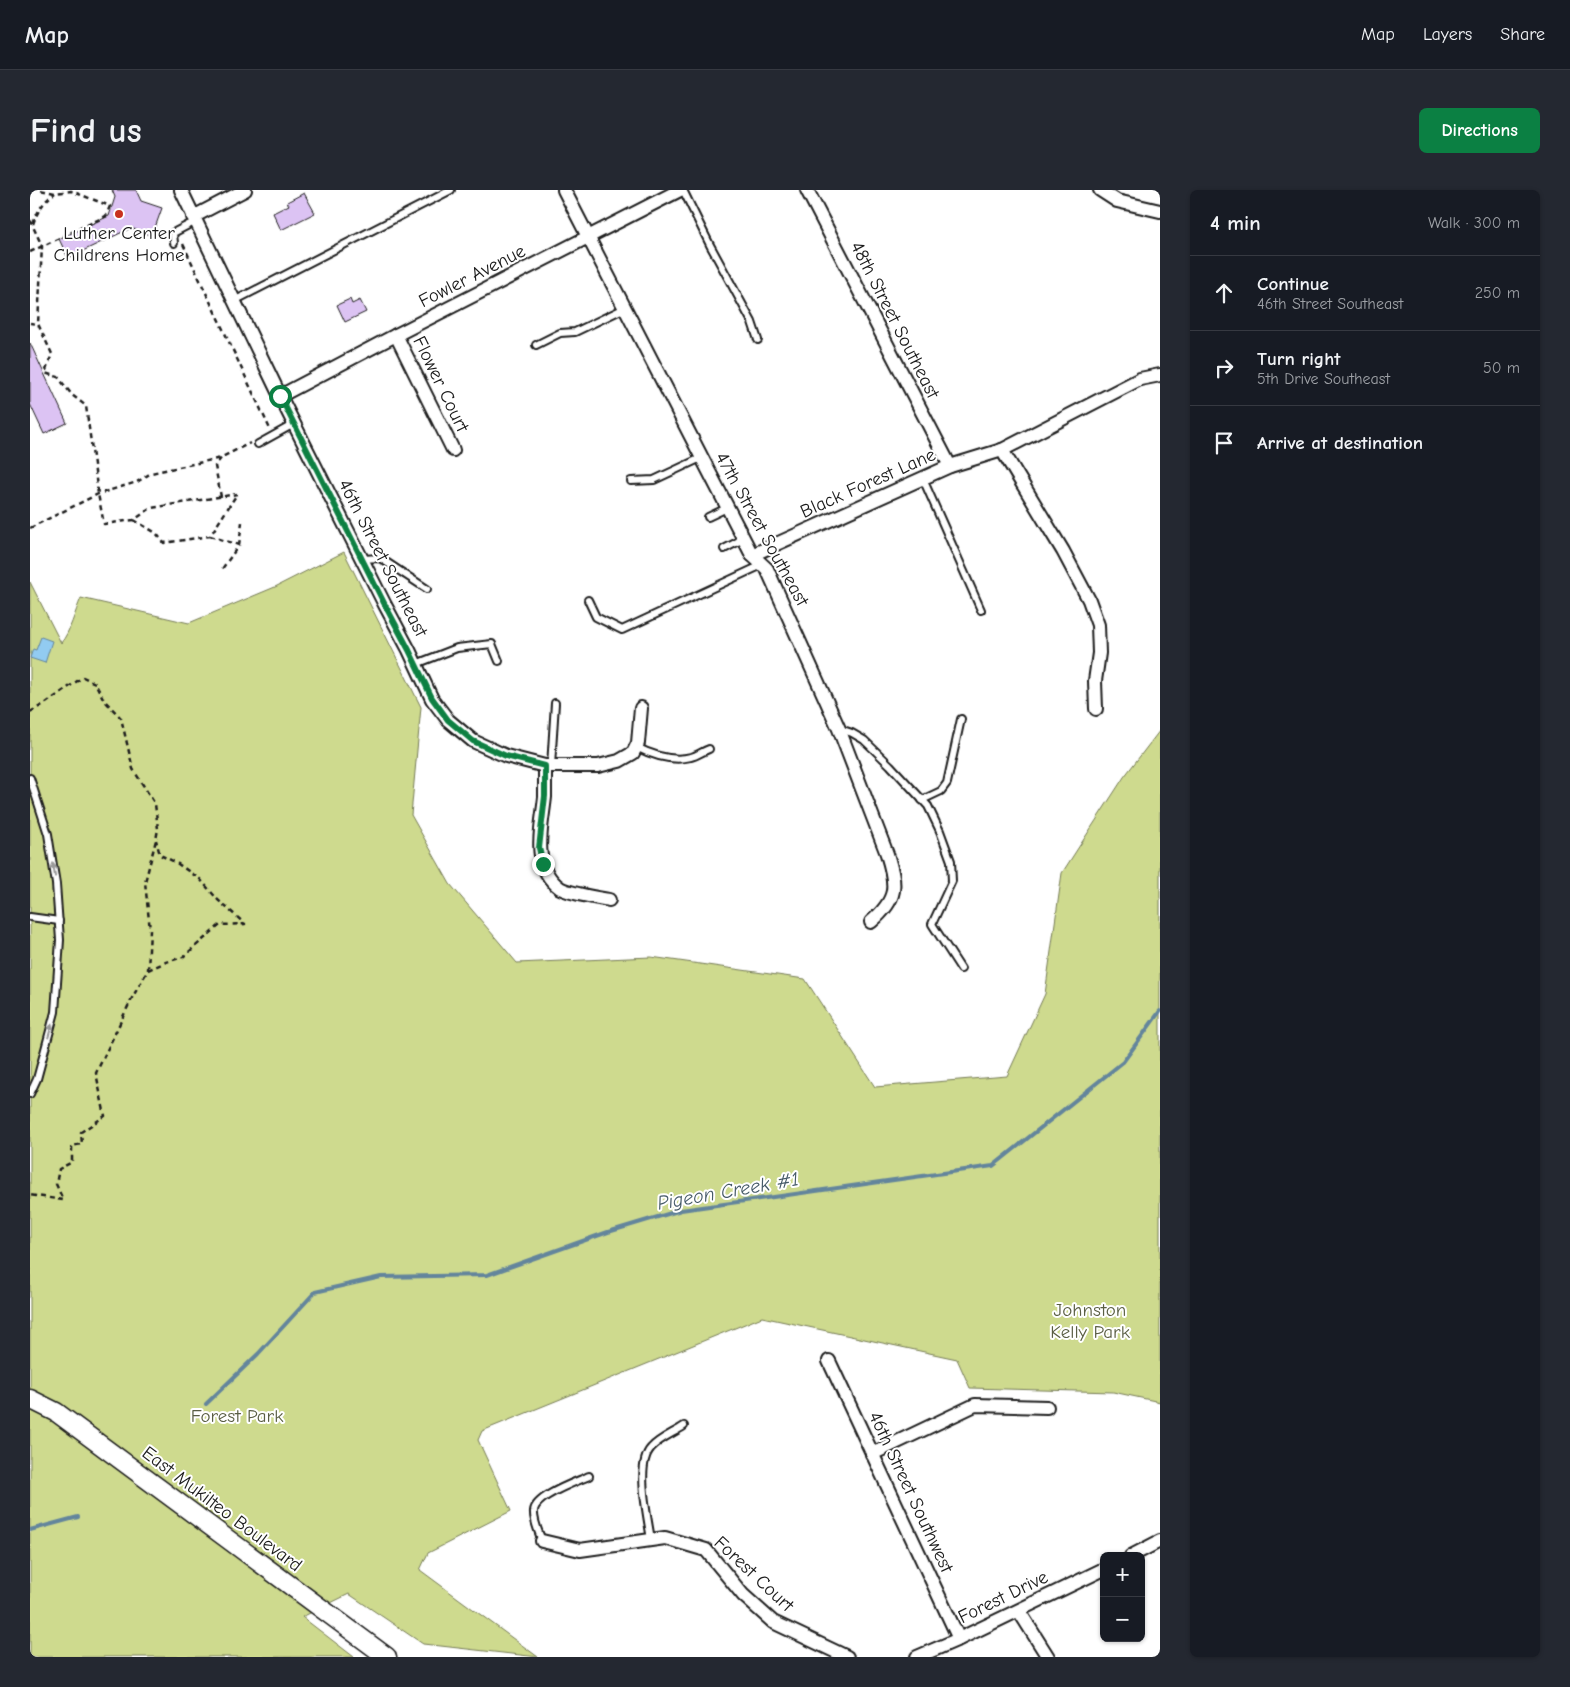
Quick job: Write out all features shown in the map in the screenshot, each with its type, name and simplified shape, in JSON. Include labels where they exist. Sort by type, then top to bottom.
[{"type":"main road","name":"East Mukilteo Boulevard","points":[[30,1399],[56,1412],[387,1657]]},
{"type":"street","name":"46th Street Southeast","points":[[181,190],[280,396],[432,698],[442,713],[473,741],[506,756],[548,766],[598,766],[619,761],[632,753],[636,747]]},
{"type":"street","points":[[195,219],[245,190]]},
{"type":"street","name":"47th Street Southeast","points":[[564,190],[752,555],[767,569],[839,729],[893,873],[891,900],[885,910],[871,922]]},
{"type":"street","name":"Fowler Avenue","points":[[280,396],[681,190]]},
{"type":"street","name":"48th Street Southeast","points":[[807,190],[950,466]]},
{"type":"street","points":[[1100,190],[1117,201],[1160,211]]},
{"type":"street","name":"Flower Court","points":[[396,335],[453,450]]},
{"type":"street","name":"Black Forest Lane","points":[[752,555],[950,466],[1002,450],[1140,379],[1160,374]]},
{"type":"street","points":[[1002,450],[1063,551],[1089,600],[1098,626],[1099,653],[1095,681],[1096,709]]},
{"type":"street","points":[[636,747],[641,708]]},
{"type":"street","points":[[548,766],[539,848],[543,864],[551,879],[562,889],[609,900]]},
{"type":"street","name":"46th Street Southwest","points":[[829,1361],[959,1639]]},
{"type":"street","points":[[872,1454],[975,1405],[1047,1407]]},
{"type":"street","name":"Forest Court","points":[[542,1541],[580,1550],[665,1538],[706,1550],[743,1595],[773,1622],[848,1657]]},
{"type":"street","points":[[1139,1552],[1160,1541]]},
{"type":"street","name":"Forest Drive","points":[[917,1657],[1019,1611],[1100,1571]]},
{"type":"street","points":[[1019,1611],[1048,1657]]},
{"type":"lane","points":[[234,301],[451,190]]},
{"type":"lane","points":[[681,190],[752,322],[758,340]]},
{"type":"lane","points":[[174,243],[173,233],[195,219]]},
{"type":"lane","points":[[536,345],[560,333],[575,332],[625,308]]},
{"type":"lane","points":[[257,442],[294,424]]},
{"type":"lane","points":[[631,481],[654,480],[701,458]]},
{"type":"lane","points":[[923,479],[981,610]]},
{"type":"lane","points":[[708,518],[727,508]]},
{"type":"lane","points":[[724,549],[744,539]]},
{"type":"lane","points":[[362,559],[380,558],[427,590]]},
{"type":"lane","points":[[588,600],[596,617],[622,630],[762,565]]},
{"type":"lane","points":[[416,664],[457,648],[492,644],[500,661]]},
{"type":"lane","points":[[548,766],[556,703]]},
{"type":"lane","points":[[922,800],[941,791],[947,783],[960,719]]},
{"type":"lane","points":[[839,729],[852,733],[864,740],[928,806],[940,830],[951,861],[952,881],[932,924],[961,969]]},
{"type":"lane","points":[[636,747],[650,754],[672,759],[691,758],[709,748]]},
{"type":"lane","points":[[30,778],[48,834],[56,884],[60,940],[55,1012],[37,1078],[30,1094]]},
{"type":"lane","points":[[30,917],[59,921]]},
{"type":"lane","points":[[651,1540],[643,1472],[646,1458],[650,1448],[684,1426]]},
{"type":"lane","points":[[542,1541],[534,1519],[534,1509],[537,1502],[589,1476]]},
{"type":"path","points":[[30,252],[106,216],[110,206],[70,191],[55,193],[40,190]]},
{"type":"path","points":[[33,226],[37,212],[43,202],[55,193]]},
{"type":"path","points":[[30,220],[42,246],[38,324],[52,354],[45,373],[58,377],[72,395],[86,406],[104,524],[134,520],[151,508],[237,494],[210,536]]},
{"type":"path","points":[[177,231],[272,432]]},
{"type":"path","points":[[30,323],[38,324]]},
{"type":"path","points":[[30,528],[98,494],[137,482],[150,473],[222,458],[257,442]]},
{"type":"path","points":[[221,497],[215,466],[222,458]]},
{"type":"path","points":[[134,520],[156,533],[164,543],[210,536],[239,545]]},
{"type":"path","points":[[222,569],[239,545],[242,522]]},
{"type":"path","points":[[30,712],[83,677],[95,683],[104,700],[121,718],[133,769],[155,804],[158,829],[145,882],[150,930],[148,970],[132,998],[96,1073],[105,1116],[81,1132],[82,1144],[72,1146],[72,1162],[59,1169],[56,1184],[63,1200],[30,1195]]},
{"type":"path","points":[[148,970],[183,957],[220,925],[246,924],[218,900],[200,879],[175,862],[160,855],[156,840]]},
{"type":"green space","points":[[344,552],[421,707],[411,815],[450,884],[517,963],[651,957],[805,979],[875,1087],[1007,1076],[1045,994],[1062,873],[1124,777],[1160,730],[1160,1402],[1113,1392],[970,1388],[957,1359],[762,1317],[482,1431],[478,1440],[511,1511],[428,1553],[420,1570],[538,1657],[423,1644],[349,1594],[302,1617],[354,1657],[30,1657],[30,582],[61,643],[70,628],[81,598],[189,623],[275,587]]},
{"type":"water","points":[[41,637],[52,641],[45,663],[30,658],[33,649],[36,650]]},
{"type":"building","points":[[112,190],[136,190],[141,201],[162,208],[152,236],[131,228],[68,258],[59,239],[109,216],[115,197]]},
{"type":"building","points":[[304,193],[315,213],[281,230],[273,213],[289,205],[287,202]]},
{"type":"building","points":[[350,299],[352,304],[360,300],[366,312],[345,322],[337,305]]},
{"type":"building","points":[[30,343],[67,423],[44,434],[30,404]]},
{"type":"waterway","name":"Pigeon Creek #1","points":[[206,1404],[258,1354],[315,1292],[381,1277],[487,1275],[608,1232],[681,1210],[993,1166],[1123,1062],[1160,1011]]},
{"type":"waterway","name":"Pigeon Creek #1","points":[[30,1530],[78,1517]]},
{"type":"place","name":"Luther Center Childrens Home","points":[[119,214]]},
{"type":"route","points":[[280,396],[432,698],[448,720],[473,741],[506,756],[545,766],[545,796],[539,848],[543,864]]},
{"type":"park label","name":"Johnston Kelly Park","points":[[1090,1321]]},
{"type":"park label","name":"Forest Park","points":[[237,1416]]}]
